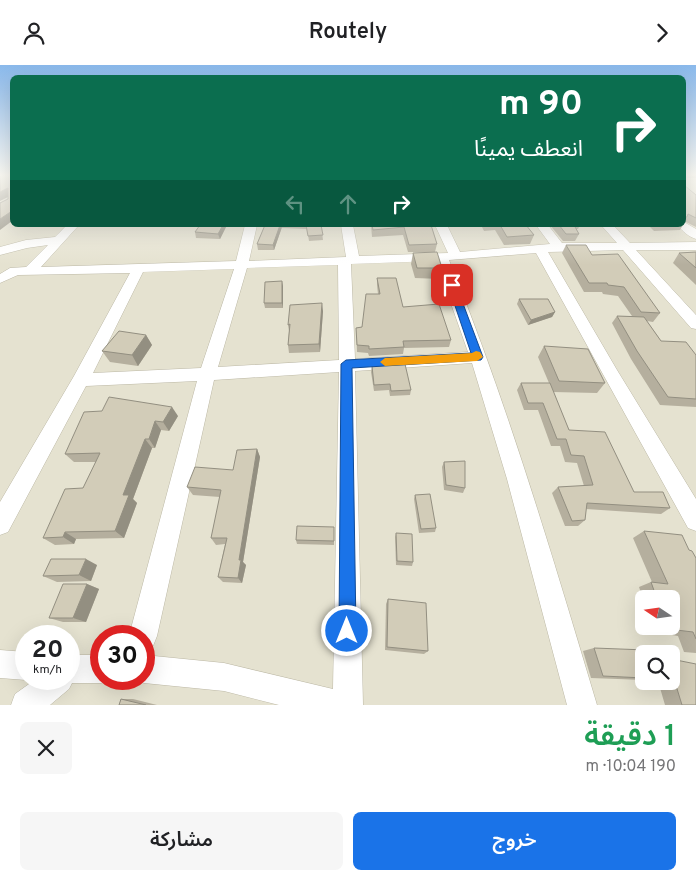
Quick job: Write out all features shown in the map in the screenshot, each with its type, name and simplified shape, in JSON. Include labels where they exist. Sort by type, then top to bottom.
[{"type":"street","points":[[30,271],[71,227]]},
{"type":"street","points":[[146,625],[207,374],[242,265],[252,227]]},
{"type":"street","points":[[347,227],[349,261],[346,364],[348,705]]},
{"type":"street","points":[[441,227],[458,299],[536,545],[582,705]]},
{"type":"street","points":[[543,227],[558,247]]},
{"type":"street","points":[[609,227],[629,247],[696,324]]},
{"type":"street","points":[[686,227],[696,235]]},
{"type":"street","points":[[0,251],[26,244],[58,240]]},
{"type":"street","points":[[0,279],[10,273],[30,271],[349,261],[448,256],[558,247],[696,246]]},
{"type":"street","points":[[540,249],[696,520]]},
{"type":"street","points":[[0,524],[81,379],[139,268]]},
{"type":"street","points":[[81,379],[207,374],[477,357]]},
{"type":"street","points":[[0,664],[15,665]]},
{"type":"street","points":[[155,670],[224,677],[339,705]]},
{"type":"street","points":[[26,705],[45,690]]},
{"type":"shaded area","points":[[0,205],[10,205],[10,227],[686,227],[686,205],[696,205],[696,705],[0,705]]},
{"type":"building","points":[[0,205],[10,205],[10,212],[0,219]]},
{"type":"building","points":[[686,205],[696,205],[696,218],[688,214],[687,217]]},
{"type":"building","points":[[199,227],[222,227],[218,234],[195,232]]},
{"type":"building","points":[[264,227],[279,227],[273,245],[257,244]]},
{"type":"building","points":[[306,227],[321,227],[323,235],[308,236]]},
{"type":"building","points":[[372,227],[404,227],[373,230]]},
{"type":"building","points":[[404,227],[432,227],[437,244],[409,245]]},
{"type":"building","points":[[501,227],[528,227],[534,235],[507,237]]},
{"type":"building","points":[[561,227],[575,227],[579,234],[566,234]]},
{"type":"building","points":[[566,245],[586,245],[592,255],[618,254],[660,313],[641,312],[624,287],[608,285],[607,283],[589,283]]},
{"type":"building","points":[[437,252],[442,268],[417,268],[413,253]]},
{"type":"building","points":[[696,252],[696,268],[679,253]]},
{"type":"building","points":[[377,278],[396,278],[403,307],[439,304],[451,340],[403,341],[404,347],[369,349],[369,346],[357,345],[356,328],[362,327],[366,294],[380,294]]},
{"type":"building","points":[[282,281],[282,303],[264,303],[265,282]]},
{"type":"building","points":[[519,299],[548,299],[555,312],[531,320]]},
{"type":"building","points":[[322,303],[319,344],[288,345],[290,305]]},
{"type":"building","points":[[617,316],[644,317],[661,341],[686,342],[696,355],[696,399],[668,397],[637,351]]},
{"type":"building","points":[[119,331],[146,335],[132,355],[102,351]]},
{"type":"building","points":[[544,346],[588,349],[605,383],[559,381]]},
{"type":"building","points":[[405,364],[411,390],[391,391],[390,384],[374,385],[372,366]]},
{"type":"building","points":[[521,383],[550,383],[569,430],[605,432],[634,492],[663,492],[670,508],[587,503],[585,520],[572,521],[558,487],[593,485],[584,456],[571,455],[566,439],[557,439],[543,403],[528,403]]},
{"type":"building","points":[[109,397],[172,407],[163,422],[155,421],[149,439],[145,439],[123,495],[129,495],[115,531],[65,532],[63,537],[43,538],[65,489],[83,488],[100,453],[65,454],[84,412],[102,411]]},
{"type":"building","points":[[257,449],[239,560],[241,560],[238,578],[218,577],[227,538],[211,538],[221,490],[187,487],[195,467],[233,470],[237,450]]},
{"type":"building","points":[[465,461],[465,488],[446,485],[444,462]]},
{"type":"building","points":[[430,494],[436,528],[421,529],[415,495]]},
{"type":"building","points":[[297,526],[334,527],[334,541],[296,540]]},
{"type":"building","points":[[644,531],[682,535],[689,550],[692,551],[696,558],[696,639],[693,632],[680,630],[680,590],[654,590],[651,582],[668,584]]},
{"type":"building","points":[[396,533],[412,534],[413,562],[397,561]]},
{"type":"building","points":[[51,559],[86,559],[79,575],[43,576]]},
{"type":"building","points":[[63,584],[87,584],[73,618],[49,618]]},
{"type":"building","points":[[388,599],[426,603],[428,651],[387,647]]},
{"type":"building","points":[[594,648],[635,650],[635,678],[603,676]]},
{"type":"building","points":[[680,661],[696,664],[696,705],[682,705],[677,690],[680,690]]},
{"type":"building","points":[[121,699],[146,705],[119,705]]},
{"type":"slow traffic","points":[[385,362],[477,357],[476,354]]},
{"type":"route","points":[[347,631],[346,364],[477,357],[452,285]]}]
